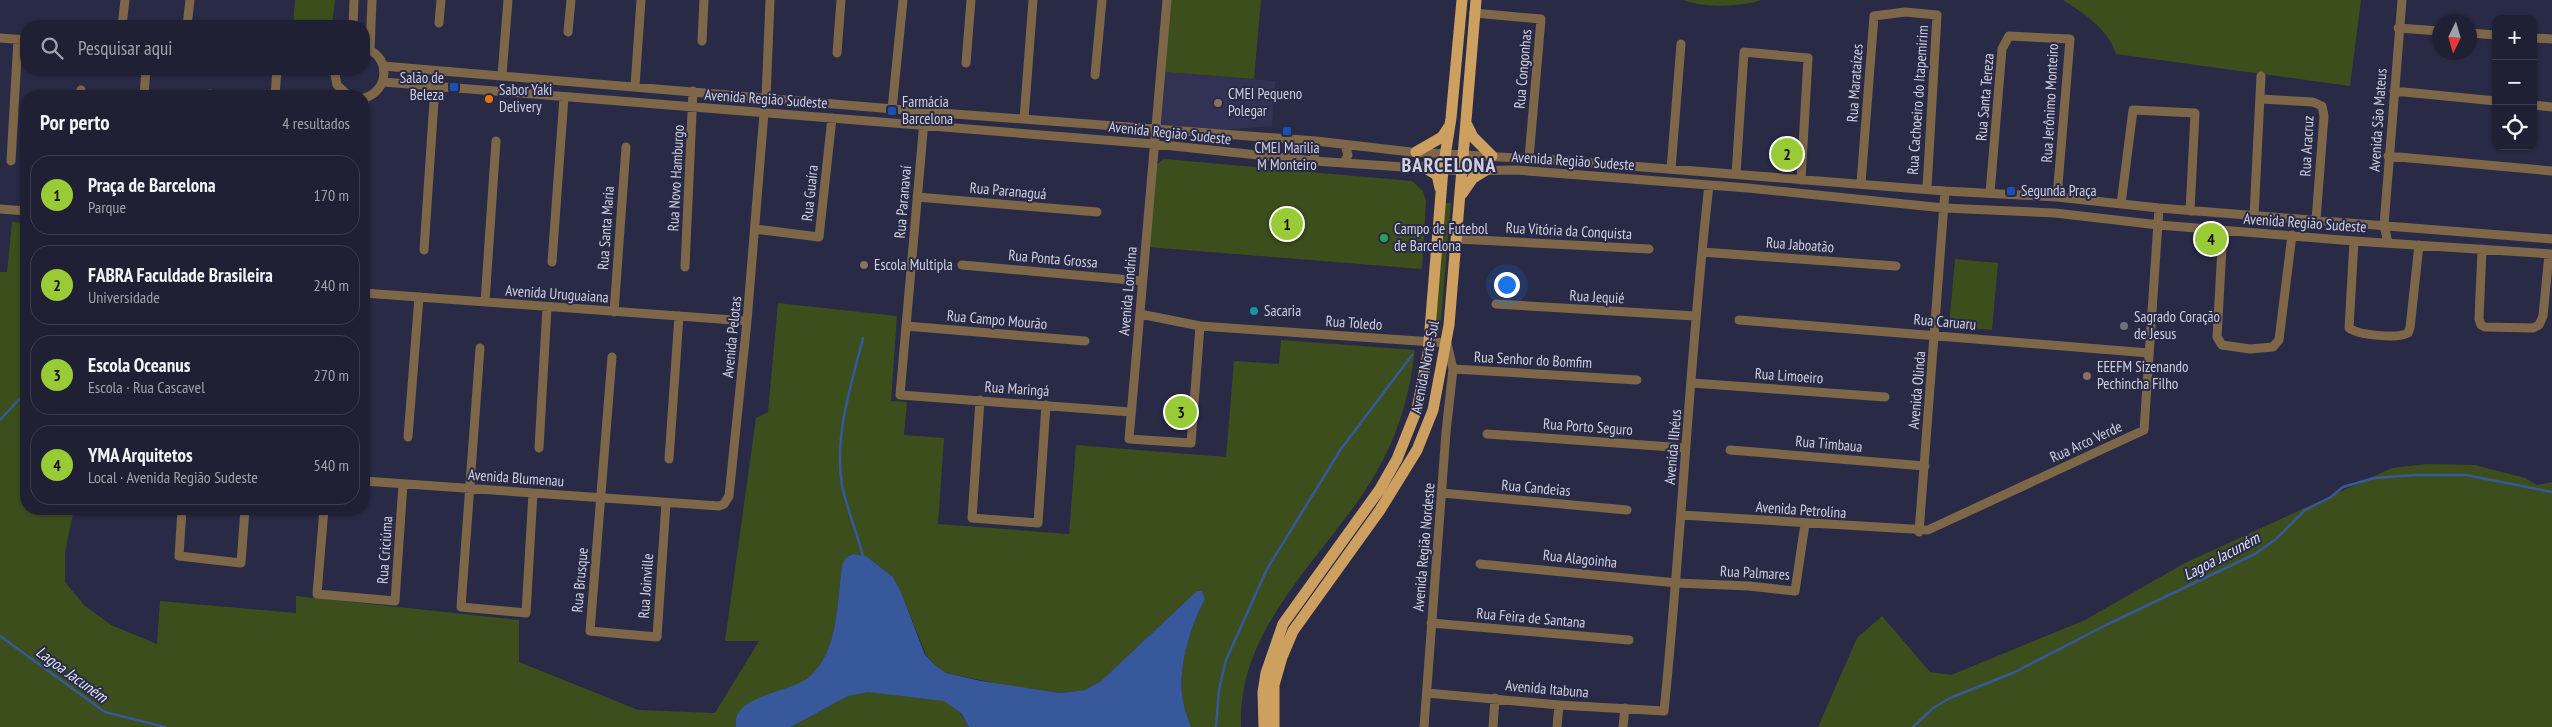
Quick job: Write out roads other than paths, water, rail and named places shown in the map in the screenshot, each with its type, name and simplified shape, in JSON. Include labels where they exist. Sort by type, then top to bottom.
[{"type":"main road","name":"Avenida Norte-Sul","points":[[1264,727],[1263,692],[1266,673],[1276,640],[1284,624],[1380,489],[1397,459],[1417,408],[1425,372],[1443,169],[1462,0]]},
{"type":"main road","name":"Avenida Norte-Sul","points":[[1274,727],[1274,685],[1282,657],[1293,631],[1380,510],[1417,450],[1433,410],[1447,343],[1461,198],[1476,0]]},
{"type":"main road","points":[[1466,123],[1473,137],[1492,156]]},
{"type":"main road","points":[[1416,152],[1442,137],[1449,127]]},
{"type":"main road","points":[[1424,167],[1437,175],[1441,194]]},
{"type":"main road","points":[[1461,198],[1465,188],[1473,178],[1486,170]]},
{"type":"street","points":[[123,20],[125,0]]},
{"type":"street","points":[[188,20],[190,0]]},
{"type":"street","points":[[353,20],[354,0]]},
{"type":"street","points":[[370,20],[372,0]]},
{"type":"street","points":[[439,23],[440,0]]},
{"type":"street","points":[[502,76],[508,0]]},
{"type":"street","points":[[568,32],[571,0]]},
{"type":"street","points":[[635,86],[640,0]]},
{"type":"street","points":[[702,41],[704,0]]},
{"type":"street","points":[[766,97],[770,0]]},
{"type":"street","points":[[837,53],[841,0]]},
{"type":"street","points":[[892,109],[903,0]]},
{"type":"street","points":[[966,63],[971,0]]},
{"type":"street","points":[[1024,119],[1033,0]]},
{"type":"street","points":[[1095,75],[1102,0]]},
{"type":"street","name":"Avenida Londrina","points":[[1167,0],[1129,439],[1191,443],[1200,326]]},
{"type":"street","name":"Avenida São Mateus","points":[[2388,243],[2384,226],[2388,156],[2402,0]]},
{"type":"street","name":"Rua Marataízes","points":[[1862,183],[1874,16],[1905,12]]},
{"type":"street","name":"Rua Cachoeiro do Itapemirim","points":[[1905,12],[1937,15],[1927,188]]},
{"type":"street","name":"Rua Congonhas","points":[[1474,13],[1540,19],[1529,158]]},
{"type":"street","points":[[2398,28],[2432,30]]},
{"type":"street","points":[[2477,34],[2492,35]]},
{"type":"street","name":"Rua Santa Tereza","points":[[1990,193],[2002,48],[2009,36],[2040,36]]},
{"type":"street","name":"Rua Jerônimo Monteiro","points":[[2040,36],[2070,39],[2057,197]]},
{"type":"street","points":[[0,38],[20,40]]},
{"type":"street","points":[[2537,38],[2552,39]]},
{"type":"street","points":[[1671,169],[1680,44]]},
{"type":"street","points":[[370,51],[378,56],[384,66],[383,82],[376,92],[370,95]]},
{"type":"street","points":[[1736,174],[1744,52],[1808,58],[1800,180]]},
{"type":"street","points":[[11,161],[20,62]]},
{"type":"street","name":"Avenida Região Sudeste","points":[[384,66],[766,97],[876,108],[1316,141],[1416,152],[1529,158],[1800,180],[1927,188],[1945,191],[2057,197],[2159,208],[2552,239]]},
{"type":"street","points":[[144,90],[146,75]]},
{"type":"street","points":[[275,90],[277,75]]},
{"type":"street","points":[[334,75],[337,85],[342,90]]},
{"type":"street","points":[[2254,216],[2261,76]]},
{"type":"street","name":"Avenida Região Sudeste","points":[[383,82],[1154,144],[1344,163],[1463,171],[1486,170],[1709,185],[1944,208],[2055,213],[2159,225],[2354,241],[2550,254]]},
{"type":"street","points":[[424,250],[435,86]]},
{"type":"street","name":"Rua Novo Hamburgo","points":[[685,267],[693,91]]},
{"type":"street","points":[[2394,91],[2492,101]]},
{"type":"street","points":[[552,262],[564,97]]},
{"type":"street","name":"Rua Aracruz","points":[[2260,100],[2313,102],[2322,106],[2324,116],[2316,220]]},
{"type":"street","points":[[2537,105],[2552,106]]},
{"type":"street","points":[[862,121],[871,117],[876,108]]},
{"type":"street","points":[[2121,204],[2133,110],[2195,113],[2190,210]]},
{"type":"street","name":"Avenida Pelotas","points":[[666,503],[719,506],[724,504],[729,496],[748,322],[764,113]]},
{"type":"street","points":[[924,126],[928,115],[941,113]]},
{"type":"street","name":"Rua Guaíra","points":[[755,229],[819,237],[832,118]]},
{"type":"street","name":"Rua Paranavaí","points":[[900,395],[924,126]]},
{"type":"street","points":[[485,302],[496,141]]},
{"type":"street","points":[[1314,160],[1316,141]]},
{"type":"street","points":[[1344,163],[1348,155],[1345,145]]},
{"type":"street","name":"Rua Santa Maria","points":[[614,312],[626,147]]},
{"type":"street","points":[[2388,156],[2552,171]]},
{"type":"street","name":"Avenida Ilhéus","points":[[1664,711],[1677,583],[1692,383],[1695,316],[1709,185]]},
{"type":"street","name":"Avenida Olinda","points":[[1919,532],[1945,191]]},
{"type":"street","name":"Rua Paranaguá","points":[[917,197],[1097,212]]},
{"type":"street","name":"Rua Arco Verde","points":[[1919,532],[1928,530],[2144,430],[2159,208]]},
{"type":"street","points":[[0,209],[20,211]]},
{"type":"street","points":[[2224,230],[2217,338],[2222,345],[2250,349],[2273,347],[2279,340],[2292,235]]},
{"type":"street","points":[[2494,250],[2496,235]]},
{"type":"street","name":"Rua Vitória da Conquista","points":[[1457,239],[1649,249]]},
{"type":"street","points":[[2354,241],[2348,326],[2358,332],[2381,335],[2399,336],[2409,331],[2419,245]]},
{"type":"street","points":[[2482,249],[2479,322],[2485,327],[2533,328],[2541,321],[2550,254]]},
{"type":"street","name":"Rua Jaboatão","points":[[1702,252],[1896,266]]},
{"type":"street","name":"Rua Ponta Grossa","points":[[962,265],[1142,280]]},
{"type":"street","name":"Avenida Uruguaiana","points":[[370,293],[748,322]]},
{"type":"street","points":[[408,437],[419,297]]},
{"type":"street","name":"Rua Jequié","points":[[1496,304],[1695,316]]},
{"type":"street","points":[[539,448],[547,307]]},
{"type":"street","name":"Rua Toledo","points":[[1140,314],[1200,326],[1447,343]]},
{"type":"street","points":[[669,459],[679,316]]},
{"type":"street","name":"Rua Caruaru","points":[[1739,320],[2149,353]]},
{"type":"street","name":"Rua Campo Mourão","points":[[906,326],[1085,341]]},
{"type":"street","name":"Rua Senhor do Bomfim","points":[[1447,343],[1453,369],[1638,380]]},
{"type":"street","points":[[480,348],[468,488],[461,607],[526,613],[533,493]]},
{"type":"street","points":[[601,498],[612,357]]},
{"type":"street","name":"Avenida Região Nordeste","points":[[1424,727],[1453,369]]},
{"type":"street","name":"Rua Limoeiro","points":[[1692,383],[1885,397]]},
{"type":"street","name":"Rua Maringá","points":[[900,395],[1132,412]]},
{"type":"street","points":[[980,400],[972,518],[1038,523],[1046,405]]},
{"type":"street","name":"Rua Porto Seguro","points":[[1487,434],[1686,448]]},
{"type":"street","name":"Rua Timbaua","points":[[1730,450],[1925,466]]},
{"type":"street","name":"Avenida Blumenau","points":[[370,481],[666,503]]},
{"type":"street","name":"Rua Criciúma","points":[[324,515],[317,594],[395,601],[403,484]]},
{"type":"street","name":"Rua Candeias","points":[[1442,493],[1627,510]]},
{"type":"street","name":"Rua Brusque","points":[[601,498],[590,631],[623,635]]},
{"type":"street","name":"Rua Joinville","points":[[623,635],[656,637],[666,503]]},
{"type":"street","points":[[182,515],[179,556],[241,563],[245,515]]},
{"type":"street","name":"Avenida Petrolina","points":[[1681,515],[1919,532]]},
{"type":"street","name":"Rua Palmares","points":[[1677,583],[1749,586],[1795,591],[1805,524]]},
{"type":"street","name":"Rua Alagoinha","points":[[1480,564],[1677,583]]},
{"type":"street","name":"Rua Feira de Santana","points":[[1432,623],[1629,640]]},
{"type":"street","name":"Avenida Itabuna","points":[[1427,693],[1559,705],[1664,711]]},
{"type":"street","points":[[1492,727],[1495,698]]},
{"type":"street","points":[[1557,727],[1559,705]]},
{"type":"street","points":[[1623,727],[1625,708]]},
{"type":"water","points":[[853,554],[866,556],[893,577],[901,592],[925,655],[946,673],[981,681],[1060,693],[1085,690],[1101,681],[1197,591],[1202,591],[1205,599],[1187,645],[1182,670],[1185,710],[1191,727],[969,727],[961,713],[944,701],[868,692],[848,696],[791,727],[736,727],[737,716],[742,708],[763,696],[800,683],[809,677],[819,666],[826,654],[835,625],[842,565],[846,558]]},
{"type":"waterway","points":[[863,338],[845,411],[840,448],[840,466],[844,494],[863,556]]},
{"type":"waterway","points":[[1216,727],[1219,689],[1226,660],[1267,569],[1341,449],[1412,355]]},
{"type":"waterway","points":[[0,420],[20,398]]},
{"type":"waterway","name":"Lagoa Jacuném","points":[[1913,727],[1933,708],[1950,698],[2015,672],[2106,625],[2255,554],[2276,539],[2305,510],[2331,497],[2343,487],[2374,478],[2414,475],[2466,475],[2552,492]]},
{"type":"waterway","name":"Lagoa Jacuném","points":[[0,636],[105,712],[165,727]]},
{"type":"place","name":"Salão de Beleza","points":[[454,87]]},
{"type":"place","name":"Sabor Yaki Delivery","points":[[489,99]]},
{"type":"place","name":"CMEI Pequeno Polegar","points":[[1218,103]]},
{"type":"place","name":"Farmácia Barcelona","points":[[892,111]]},
{"type":"place","name":"CMEI Marilia M Monteiro","points":[[1287,131]]},
{"type":"place","name":"FABRA Faculdade Brasileira","points":[[1787,154]]},
{"type":"place","name":"Segunda Praça","points":[[2011,191]]},
{"type":"place","name":"Praça de Barcelona","points":[[1287,224]]},
{"type":"place","name":"Campo de Futebol de Barcelona","points":[[1384,238]]},
{"type":"place","name":"YMA Arquitetos","points":[[2211,239]]},
{"type":"place","name":"Escola Multipla","points":[[864,265]]},
{"type":"place","name":"Sacaria","points":[[1254,311]]},
{"type":"place","name":"Sagrado Coração de Jesus","points":[[2124,326]]},
{"type":"place","name":"EEEFM Sizenando Pechincha Filho","points":[[2087,376]]},
{"type":"place","name":"Escola Oceanus","points":[[1181,412]]},
{"type":"district","name":"BARCELONA","points":[[1449,165]]}]
